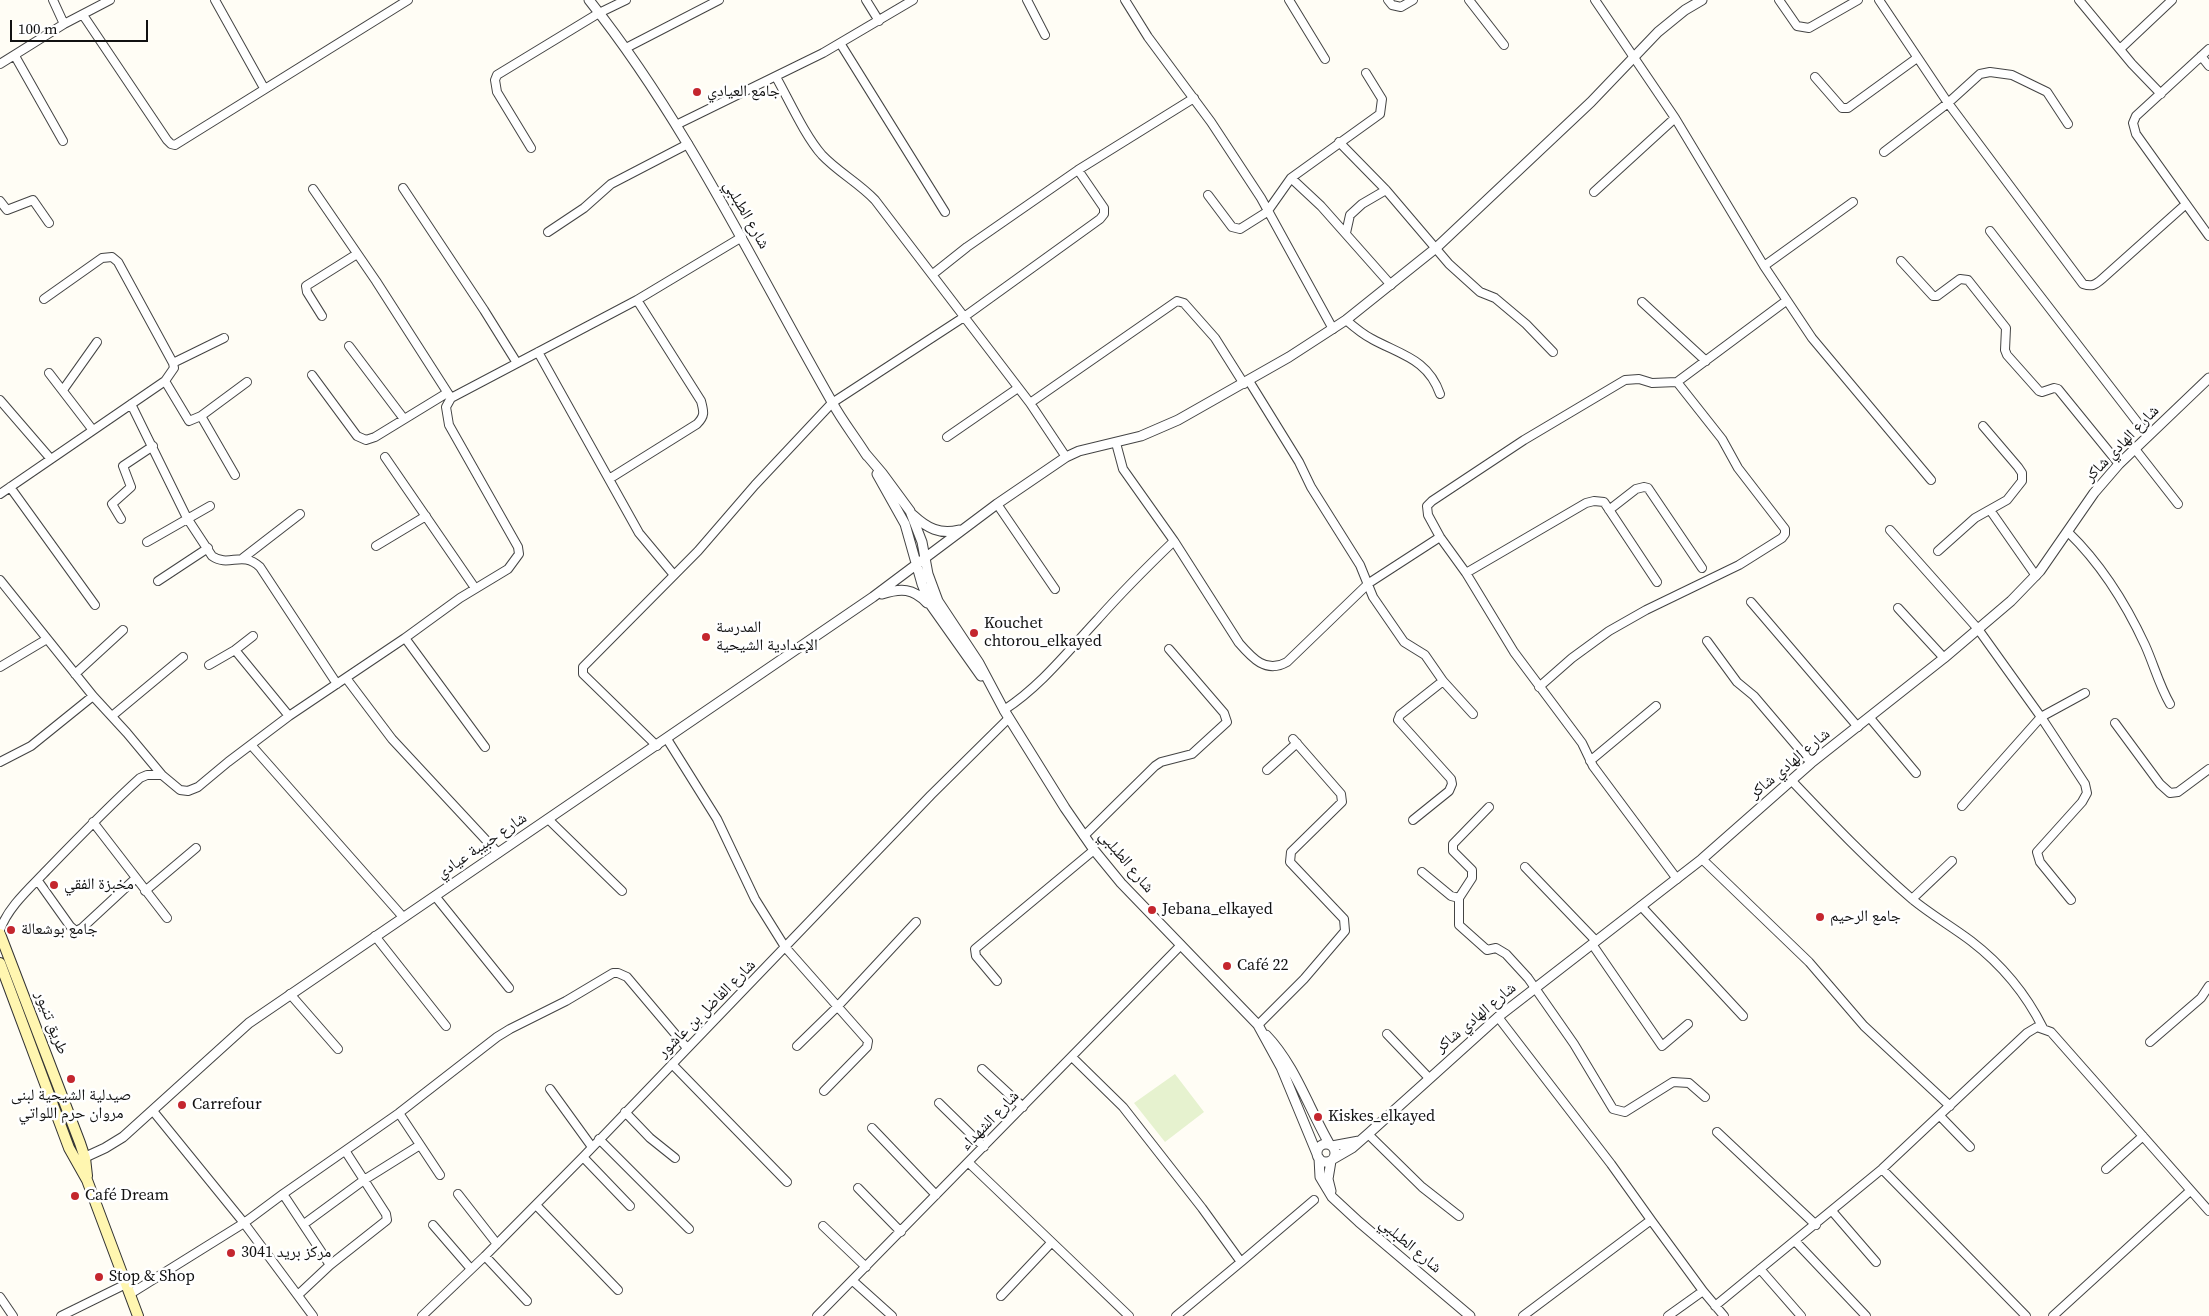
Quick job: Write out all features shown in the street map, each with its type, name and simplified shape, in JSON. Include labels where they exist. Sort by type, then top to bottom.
[{"type":"main road","name":"طريق تنيور","points":[[0,934],[63,1098],[87,1180],[138,1316]]},
{"type":"main road","name":"طريق تنيور","points":[[0,962],[52,1101],[80,1159]]},
{"type":"main road","points":[[18,1010],[29,1006]]},
{"type":"main road","points":[[40,1070],[51,1065]]},
{"type":"main road","points":[[52,1101],[63,1098]]},
{"type":"street","points":[[52,0],[64,24]]},
{"type":"street","points":[[0,64],[64,24],[110,0]]},
{"type":"street","points":[[215,0],[264,88]]},
{"type":"street","points":[[83,14],[170,144],[179,144],[264,88],[408,0]]},
{"type":"street","name":"شارع الطبلبي","points":[[589,0],[653,86],[742,236],[832,403],[864,452],[905,524],[912,544],[916,565],[932,608],[993,691]]},
{"type":"street","points":[[531,148],[498,92],[495,80],[497,75],[599,13],[626,0]]},
{"type":"street","points":[[626,48],[719,0]]},
{"type":"street","points":[[866,0],[879,21]]},
{"type":"street","points":[[676,125],[776,77],[840,43],[913,0]]},
{"type":"street","points":[[1027,0],[1046,35]]},
{"type":"street","points":[[1126,0],[1148,37],[1194,98],[1261,198],[1333,329]]},
{"type":"street","points":[[1289,0],[1325,59]]},
{"type":"street","points":[[1388,0],[1392,5],[1401,7],[1413,0]]},
{"type":"street","points":[[1469,0],[1504,45]]},
{"type":"street","points":[[1596,0],[1675,118],[1786,301],[1819,348],[1931,480]]},
{"type":"street","name":"شارع حبيبة عيادي","points":[[80,1159],[123,1137],[249,1023],[403,916],[548,820],[873,597],[968,525],[1066,457],[1079,451],[1141,436],[1178,420],[1246,382],[1346,320],[1436,248],[1591,102],[1658,32],[1685,10],[1702,0]]},
{"type":"street","points":[[1779,0],[1797,26],[1808,28],[1858,0]]},
{"type":"street","points":[[1879,0],[1948,103],[2083,284],[2095,285],[2186,204]]},
{"type":"street","points":[[2079,0],[2120,50],[2161,94]]},
{"type":"street","points":[[2120,50],[2172,0]]},
{"type":"street","points":[[840,43],[945,212]]},
{"type":"street","points":[[2209,49],[2136,116],[2133,128],[2209,236]]},
{"type":"street","points":[[15,56],[63,141]]},
{"type":"street","points":[[2201,56],[2209,66]]},
{"type":"street","points":[[1815,77],[1842,108],[1848,108],[1917,58]]},
{"type":"street","points":[[1884,152],[1948,103],[1980,74],[1990,72],[2012,75],[2047,92],[2068,124]]},
{"type":"street","points":[[1208,195],[1236,229],[1240,229],[1268,212],[1291,178],[1380,114],[1382,99],[1366,73]]},
{"type":"street","points":[[776,77],[816,147],[823,156],[864,187],[876,200],[1030,403],[1066,457]]},
{"type":"street","points":[[933,274],[967,247],[1078,170],[1194,98]]},
{"type":"street","points":[[1594,192],[1675,118]]},
{"type":"street","points":[[1339,142],[1386,190],[1450,264],[1480,292],[1495,298],[1526,324],[1553,352]]},
{"type":"street","points":[[548,232],[584,208],[611,184],[688,144]]},
{"type":"street","points":[[657,746],[583,674],[583,667],[674,575],[832,403],[964,317],[1103,217],[1105,210],[1101,202],[1078,170]]},
{"type":"street","points":[[1291,178],[1321,206],[1391,285]]},
{"type":"street","points":[[403,188],[517,363]]},
{"type":"street","points":[[0,580],[93,696],[162,776],[180,790],[188,791],[198,787],[290,716],[475,588],[508,569],[519,554],[513,536],[449,425],[446,406],[449,396],[313,189]]},
{"type":"street","points":[[1346,233],[1350,215],[1362,204],[1386,190]]},
{"type":"street","points":[[0,201],[7,210],[32,200],[49,223]]},
{"type":"street","points":[[1764,266],[1852,202]]},
{"type":"street","points":[[1990,230],[2148,436]]},
{"type":"street","points":[[312,375],[357,436],[363,440],[375,437],[404,419],[638,300],[742,236]]},
{"type":"street","points":[[322,316],[307,292],[306,286],[357,254]]},
{"type":"street","points":[[0,494],[92,429],[166,381],[174,368],[118,262],[112,257],[102,258],[44,299]]},
{"type":"street","points":[[1901,260],[1933,296],[1937,296],[1960,279],[1968,280],[2006,328],[2004,348],[2007,355],[2039,391],[2044,392],[2054,388],[2058,389],[2119,464]]},
{"type":"street","points":[[608,479],[697,424],[704,412],[701,401],[638,300]]},
{"type":"street","points":[[1030,403],[1177,301],[1184,303],[1215,338],[1298,462],[1360,565],[1369,583],[1373,598],[1404,642],[1425,655],[1443,680],[1473,714]]},
{"type":"street","points":[[1677,879],[1590,761],[1582,743],[1514,652],[1466,573],[1440,537],[1428,515],[1427,506],[1524,440],[1625,380],[1639,379],[1652,383],[1677,382],[1786,301]]},
{"type":"street","points":[[1642,302],[1706,361]]},
{"type":"street","points":[[1346,320],[1372,339],[1430,372],[1440,394]]},
{"type":"street","points":[[173,364],[224,338]]},
{"type":"street","points":[[63,390],[97,342]]},
{"type":"street","points":[[349,346],[404,419]]},
{"type":"street","points":[[538,352],[639,533],[674,575]]},
{"type":"street","points":[[48,373],[92,429]]},
{"type":"street","name":"شارع الهادي شاكر","points":[[1332,1160],[1343,1154],[1368,1134],[1498,1017],[1702,859],[1812,764],[1978,629],[2036,576],[2094,493],[2119,464],[2209,378]]},
{"type":"street","points":[[166,381],[188,421],[201,416],[247,382]]},
{"type":"street","points":[[1539,687],[1580,652],[1609,631],[1639,614],[1733,568],[1784,536],[1785,529],[1738,468],[1722,439],[1677,382]]},
{"type":"street","points":[[946,437],[1018,388]]},
{"type":"street","points":[[0,400],[50,458]]},
{"type":"street","points":[[130,404],[153,446],[186,518],[212,556],[218,560],[243,558],[253,560],[267,575],[337,684]]},
{"type":"street","points":[[201,416],[235,475]]},
{"type":"street","points":[[1938,551],[1975,518],[2007,500],[2022,481],[2022,473],[2018,467],[1983,426]]},
{"type":"street","points":[[1116,443],[1123,469],[1174,541],[1239,643],[1252,657],[1262,664],[1272,667],[1280,666],[1286,662],[1369,583],[1440,537]]},
{"type":"street","points":[[121,519],[112,504],[131,487],[123,466],[153,446]]},
{"type":"street","points":[[2135,449],[2178,504]]},
{"type":"street","name":"شارع الطبلبي","points":[[864,452],[882,472],[910,511],[922,542],[928,574],[938,601],[979,663],[1006,714],[1084,836],[1121,883],[1275,1044],[1331,1145]]},
{"type":"street","points":[[385,457],[475,588]]},
{"type":"street","points":[[10,487],[95,606]]},
{"type":"street","points":[[1609,510],[1636,489],[1648,488],[1702,568]]},
{"type":"street","points":[[1466,573],[1586,503],[1594,501],[1604,502],[1657,582]]},
{"type":"street","points":[[997,504],[1055,589]]},
{"type":"street","points":[[147,542],[210,506]]},
{"type":"street","points":[[1990,510],[2036,576]]},
{"type":"street","points":[[910,511],[921,523],[934,530],[954,531],[968,525]]},
{"type":"street","points":[[243,558],[300,514]]},
{"type":"street","points":[[376,546],[426,516]]},
{"type":"street","points":[[1890,530],[1978,629],[2041,717],[2087,789],[2082,802],[2037,852],[2040,862],[2071,900]]},
{"type":"street","points":[[2068,532],[2089,553],[2105,574],[2144,643],[2159,684],[2170,704]]},
{"type":"street","name":"شارع الفاضل بن عاشور","points":[[422,1316],[485,1256],[583,1157],[931,795],[1006,714],[1063,659],[1134,579],[1174,541]]},
{"type":"street","points":[[158,581],[208,548]]},
{"type":"street","points":[[873,597],[892,590],[912,591],[920,595],[932,608]]},
{"type":"street","points":[[1752,602],[1858,727]]},
{"type":"street","points":[[1898,608],[1944,658]]},
{"type":"street","points":[[75,674],[124,630]]},
{"type":"street","points":[[209,665],[235,650],[253,636]]},
{"type":"street","points":[[405,638],[485,747]]},
{"type":"street","points":[[0,667],[47,639]]},
{"type":"street","points":[[1707,641],[1737,682],[1754,696],[1812,764]]},
{"type":"street","points":[[1084,836],[1155,766],[1161,762],[1192,754],[1227,722],[1224,713],[1168,649]]},
{"type":"street","points":[[235,650],[290,716]]},
{"type":"street","points":[[112,716],[183,657]]},
{"type":"street","points":[[346,678],[392,739],[498,853]]},
{"type":"street","points":[[1413,820],[1449,791],[1452,784],[1451,779],[1398,720],[1400,715],[1443,680]]},
{"type":"street","points":[[1962,806],[2041,717],[2085,693]]},
{"type":"street","points":[[0,762],[31,746],[93,696]]},
{"type":"street","points":[[1590,761],[1656,706]]},
{"type":"street","points":[[1870,718],[1916,773]]},
{"type":"street","points":[[2115,723],[2160,784],[2170,793],[2178,792],[2209,769]]},
{"type":"street","points":[[667,739],[717,819],[755,900],[785,947],[868,1043],[867,1047],[824,1091]]},
{"type":"street","points":[[1260,1028],[1345,931],[1344,919],[1290,862],[1291,852],[1342,802],[1342,794],[1295,741],[1267,770]]},
{"type":"street","points":[[252,746],[403,916]]},
{"type":"street","points":[[0,930],[2,917],[93,822],[140,778],[147,774],[162,776]]},
{"type":"street","points":[[1792,781],[1860,852],[1912,899],[1938,920],[1971,941],[1993,960],[2024,995],[2043,1028]]},
{"type":"street","points":[[1489,807],[1453,844],[1453,851],[1472,870],[1472,878],[1458,898],[1459,925],[1487,950],[1496,948],[1506,954],[1535,988],[1574,1044],[1613,1109],[1626,1112],[1672,1082],[1689,1083],[1705,1097]]},
{"type":"street","points":[[548,820],[622,891]]},
{"type":"street","points":[[93,822],[167,918]]},
{"type":"street","points":[[145,891],[196,848]]},
{"type":"street","points":[[997,981],[976,956],[975,949],[1094,850]]},
{"type":"street","points":[[1702,859],[1809,962],[1864,1026],[1950,1106]]},
{"type":"street","points":[[1912,899],[1952,861]]},
{"type":"street","points":[[1525,867],[1594,942],[1662,1046],[1688,1024]]},
{"type":"street","points":[[1422,872],[1451,896],[1458,898]]},
{"type":"street","points":[[38,881],[70,926],[76,931],[82,928],[136,878]]},
{"type":"street","points":[[435,896],[509,988]]},
{"type":"street","points":[[1641,906],[1743,1016]]},
{"type":"street","points":[[797,1046],[837,1007],[916,922]]},
{"type":"street","points":[[374,936],[446,1026]]},
{"type":"street","name":"شارع الشهداء","points":[[817,1316],[1181,945]]},
{"type":"street","points":[[130,1294],[244,1224],[399,1113],[510,1028],[544,1013],[613,974],[618,973],[627,976],[687,1048]]},
{"type":"street","points":[[2150,1042],[2201,998],[2209,986]]},
{"type":"street","points":[[290,994],[338,1049]]},
{"type":"street","points":[[1498,1017],[1577,1119],[1724,1316]]},
{"type":"street","name":"شارع الطبلبي","points":[[1260,1028],[1281,1067],[1318,1156],[1320,1177],[1332,1197],[1470,1316]]},
{"type":"street","points":[[1715,1306],[1882,1169],[2027,1033],[2037,1028],[2043,1028],[2051,1032],[2190,1191],[2209,1210]]},
{"type":"street","points":[[1387,1034],[1428,1078]]},
{"type":"street","points":[[1072,1057],[1123,1107],[1202,1208],[1241,1262]]},
{"type":"street","points":[[672,1064],[787,1182]]},
{"type":"street","points":[[982,1069],[1023,1107]]},
{"type":"street","points":[[550,1089],[592,1147]]},
{"type":"street","points":[[940,1103],[984,1147]]},
{"type":"street","points":[[153,1111],[244,1224],[313,1316]]},
{"type":"street","points":[[625,1112],[650,1138],[675,1158]]},
{"type":"street","points":[[399,1113],[440,1175]]},
{"type":"street","points":[[1940,1116],[1970,1147]]},
{"type":"street","points":[[872,1128],[936,1195]]},
{"type":"street","points":[[1717,1132],[1816,1225]]},
{"type":"street","points":[[1368,1134],[1422,1186],[1459,1216]]},
{"type":"street","points":[[2106,1169],[2143,1136]]},
{"type":"street","points":[[599,1139],[689,1229]]},
{"type":"street","name":"شارع الهادي شاكر","points":[[1331,1145],[1359,1141]]},
{"type":"street","points":[[304,1224],[364,1180],[420,1145]]},
{"type":"street","points":[[1332,1160],[1324,1162],[1318,1156],[1318,1148],[1322,1145],[1331,1145],[1335,1152],[1328,1179],[1332,1197]]},
{"type":"street","points":[[298,1295],[330,1265],[387,1220],[386,1214],[346,1152]]},
{"type":"street","points":[[583,1157],[630,1206]]},
{"type":"street","points":[[969,1163],[1051,1243],[1130,1316]]},
{"type":"street","points":[[1882,1169],[2026,1316]]},
{"type":"street","points":[[858,1188],[901,1232]]},
{"type":"street","points":[[2053,1316],[2190,1191]]},
{"type":"street","points":[[284,1194],[330,1265]]},
{"type":"street","points":[[458,1194],[497,1244]]},
{"type":"street","points":[[1176,1316],[1314,1200]]},
{"type":"street","points":[[536,1205],[618,1290]]},
{"type":"street","points":[[1832,1211],[1876,1262]]},
{"type":"street","points":[[1523,1316],[1651,1220]]},
{"type":"street","points":[[433,1224],[471,1269]]},
{"type":"street","points":[[823,1226],[866,1267]]},
{"type":"street","points":[[1795,1241],[1866,1316]]},
{"type":"street","points":[[1001,1296],[1051,1243]]},
{"type":"street","points":[[485,1256],[527,1301]]},
{"type":"street","points":[[1760,1269],[1801,1316]]},
{"type":"street","points":[[853,1281],[892,1316]]},
{"type":"street","points":[[61,1316],[126,1284]]},
{"type":"street","points":[[1668,1316],[1704,1291]]},
{"type":"street","points":[[0,1297],[3,1309],[13,1316]]},
{"type":"green space","points":[[1175,1074],[1204,1112],[1165,1142],[1134,1103]]},
{"type":"place","name":"جامع العيادي","points":[[697,92]]},
{"type":"place","name":"Kouchet chtorou_elkayed","points":[[974,633]]},
{"type":"place","name":"المدرسة الإعدادية الشيحية","points":[[706,637]]},
{"type":"place","name":"مخبزة الفقي","points":[[54,885]]},
{"type":"place","name":"Jebana_elkayed","points":[[1152,910]]},
{"type":"place","name":"جامع الرحيم","points":[[1820,917]]},
{"type":"place","name":"جامع بوشعالة","points":[[11,930]]},
{"type":"place","name":"Café 22","points":[[1227,966]]},
{"type":"place","name":"صيدلية الشيحية لبنى مروان حرم اللواتي","points":[[71,1079]]},
{"type":"place","name":"Carrefour","points":[[182,1105]]},
{"type":"place","name":"Kiskes_elkayed","points":[[1318,1117]]},
{"type":"place","name":"Café Dream","points":[[75,1196]]},
{"type":"place","name":"مركز بريد 3041","points":[[231,1253]]},
{"type":"place","name":"Stop & Shop","points":[[99,1277]]}]
